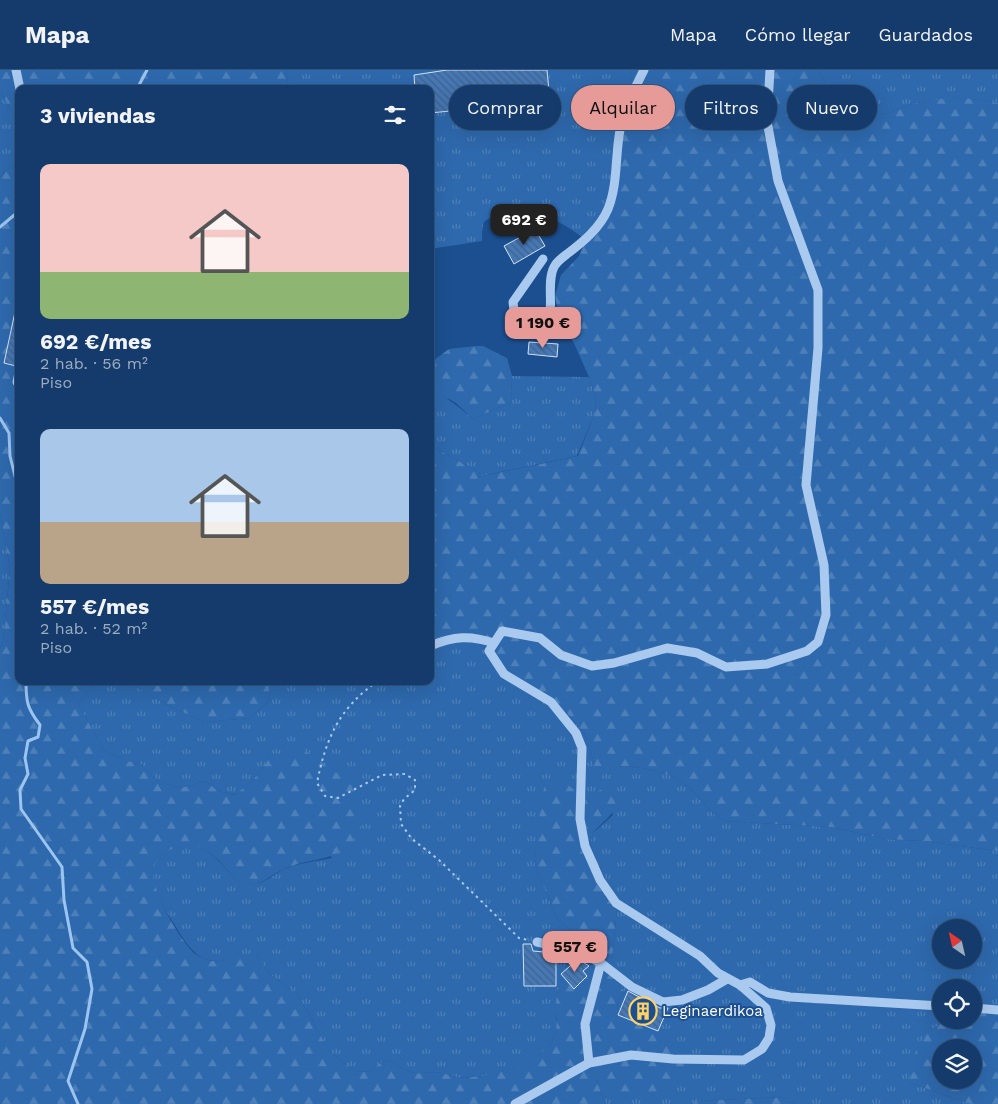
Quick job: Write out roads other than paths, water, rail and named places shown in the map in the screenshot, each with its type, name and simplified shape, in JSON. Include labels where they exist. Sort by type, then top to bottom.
[{"type":"street","points":[[16,70],[19,85]]},
{"type":"street","points":[[543,259],[514,302],[516,327],[522,334],[537,334],[546,328],[550,315],[551,276],[554,265],[591,234],[607,212],[612,194],[620,130],[633,90],[644,70]]},
{"type":"street","points":[[515,1104],[589,1063],[631,1056],[736,1060],[752,1057],[762,1049],[769,1038],[770,1019],[760,1001],[740,985],[718,973],[700,956],[616,903],[600,880],[585,846],[580,819],[582,748],[576,733],[551,702],[504,674],[489,651],[502,631],[540,638],[561,655],[592,666],[614,663],[667,648],[697,653],[726,667],[767,664],[807,651],[818,642],[826,615],[824,565],[806,485],[818,348],[818,290],[778,181],[767,121],[770,70]]},
{"type":"street","points":[[434,645],[455,638],[474,637],[494,643]]},
{"type":"street","points":[[537,942],[577,951],[601,963],[632,987],[663,1002],[682,1000],[708,990],[728,979]]},
{"type":"street","points":[[589,1063],[585,1024],[601,963]]},
{"type":"street","points":[[740,985],[750,982],[768,993],[790,997],[932,1005]]},
{"type":"street","points":[[982,1009],[998,1010]]},
{"type":"waterway","points":[[139,85],[147,70]]},
{"type":"waterway","points":[[0,227],[15,214]]},
{"type":"waterway","points":[[0,418],[9,433],[10,456],[15,476]]},
{"type":"waterway","points":[[26,685],[28,704],[40,725],[38,737],[28,741],[25,758],[28,774],[20,790],[21,809],[62,867],[64,900],[73,948],[87,962],[92,989],[85,1029],[68,1081],[78,1104]]},
{"type":"place","name":"Leginaerdikoa","points":[[643,1011]]}]
